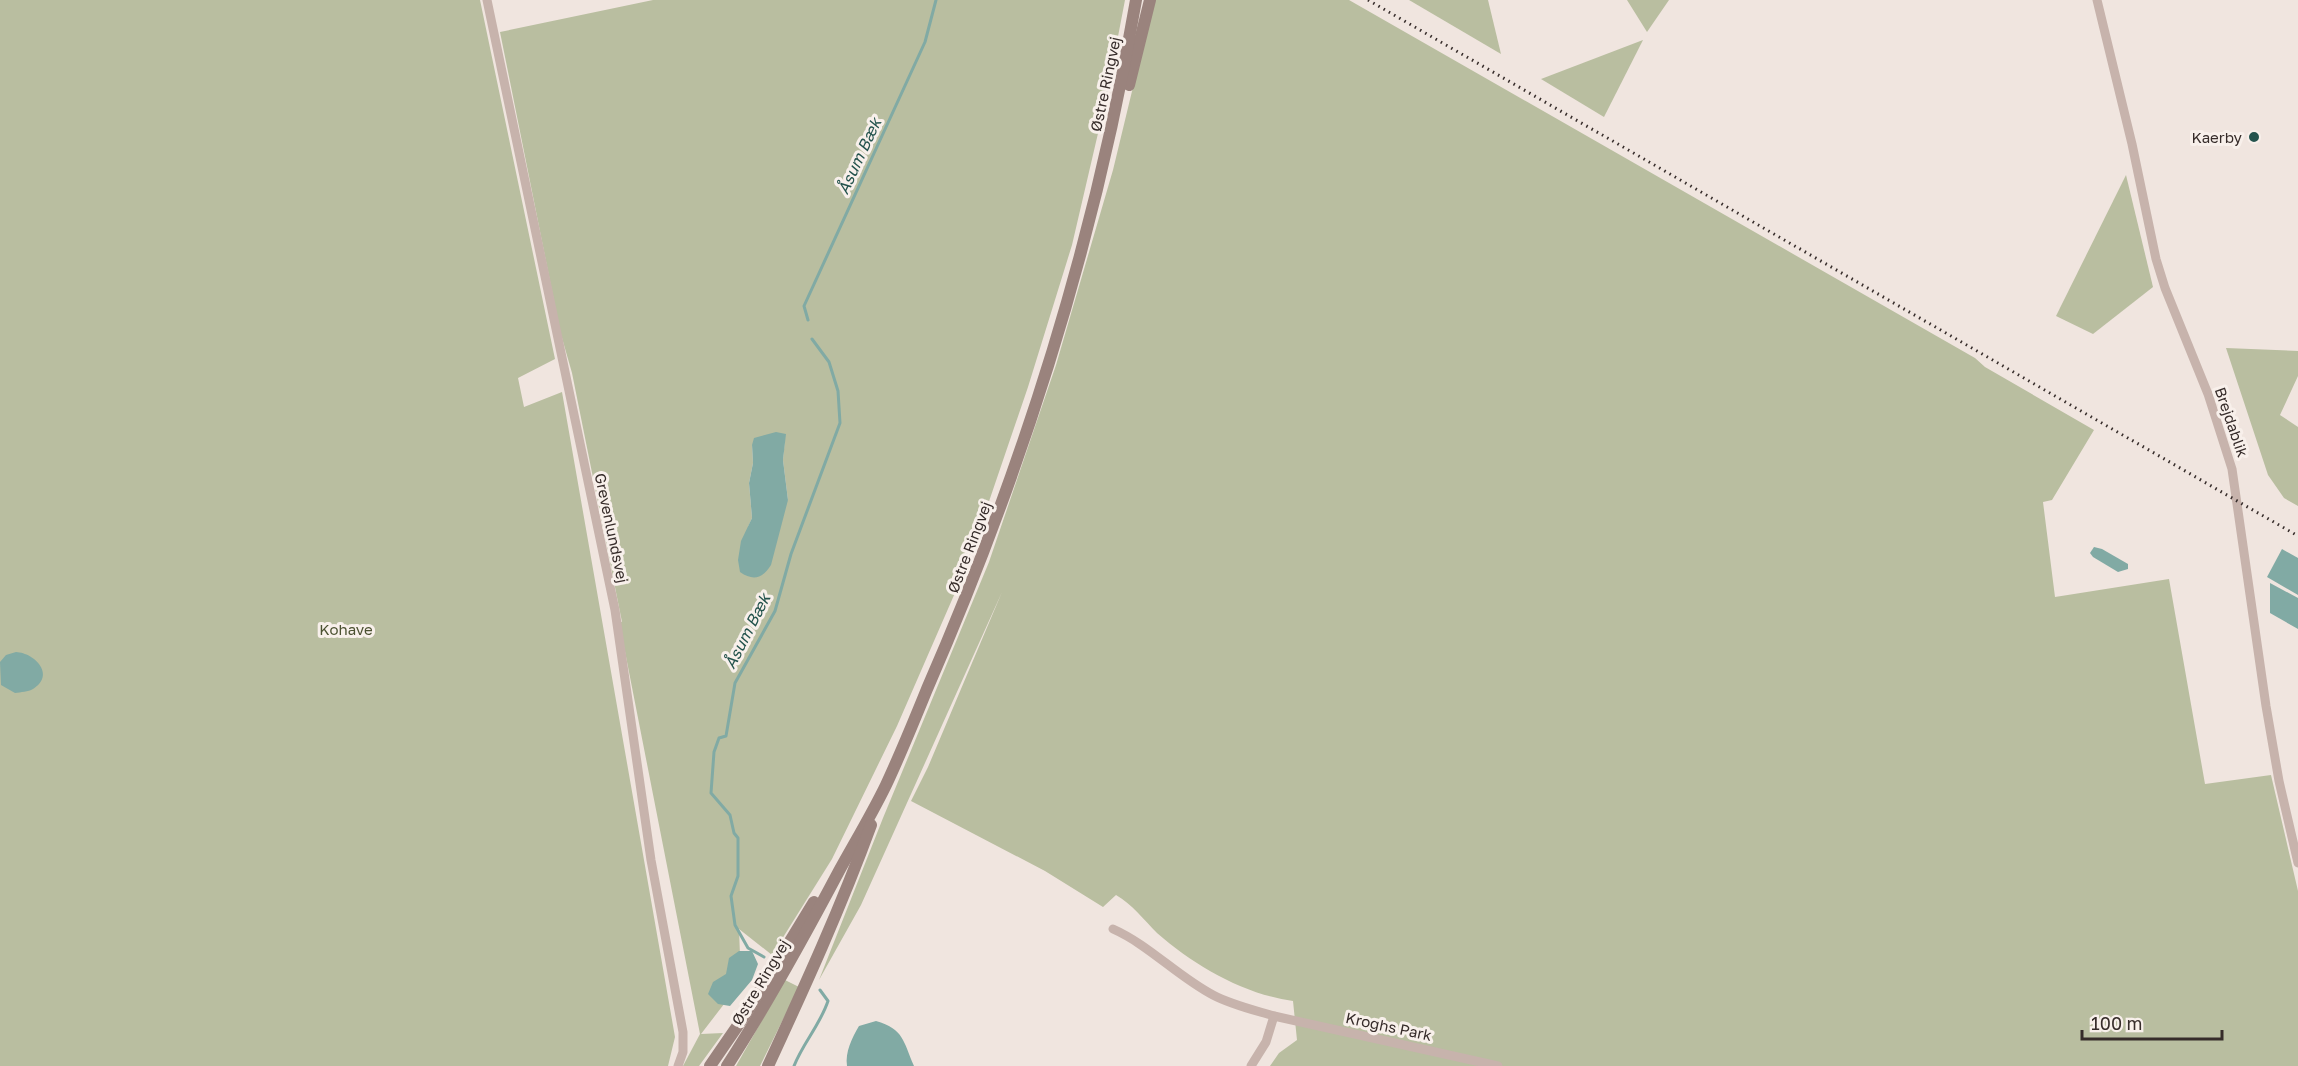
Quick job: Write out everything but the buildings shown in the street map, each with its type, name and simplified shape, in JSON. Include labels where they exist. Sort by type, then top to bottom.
[{"type":"main road","name":"Østre Ringvej","points":[[727,1066],[791,960],[886,786],[956,625],[1004,498],[1044,379],[1104,163],[1125,68],[1136,0]]},
{"type":"main road","points":[[1104,163],[1130,81],[1150,0]]},
{"type":"main road","points":[[768,1066],[846,895],[886,786]]},
{"type":"main road","points":[[710,1066],[745,1015],[816,900],[839,871]]},
{"type":"street","name":"Grevenlundsvej","points":[[487,0],[615,610],[651,860],[683,1032],[683,1052],[678,1066]]},
{"type":"street","name":"Brejdablik","points":[[2097,0],[2164,288],[2219,424],[2232,469],[2266,706],[2279,781],[2298,863]]},
{"type":"street","name":"Kroghs Park","points":[[1113,929],[1132,937],[1161,961],[1213,995],[1274,1017],[1498,1066]]},
{"type":"street","points":[[1251,1066],[1266,1042],[1274,1017]]},
{"type":"green space","name":"Kohave","points":[[0,0],[480,0],[555,359],[518,378],[524,407],[562,392],[675,1037],[668,1066],[0,1066]]},
{"type":"green space","points":[[653,0],[1125,0],[1106,99],[1072,245],[1028,387],[968,563],[897,726],[832,859],[772,955],[739,929],[741,982],[701,1034],[723,1033],[699,1066],[683,1066],[700,1034],[619,621],[622,622],[500,32]],"holes":[[[785,439],[783,460],[788,500],[748,527],[752,518],[749,483],[753,463],[752,445]]]},
{"type":"green space","points":[[1154,0],[1349,0],[1975,358],[1985,367],[2094,430],[2052,500],[2043,502],[2055,597],[2169,579],[2205,784],[2271,775],[2298,891],[2298,1066],[1270,1066],[1279,1053],[1297,1040],[1293,1001],[1256,992],[1220,977],[1187,957],[1116,895],[1103,907],[1045,871],[911,801],[928,767],[1002,592],[861,905],[819,980],[989,562],[1056,365],[1113,170]]},
{"type":"green space","points":[[1409,0],[1488,0],[1501,54]]},
{"type":"green space","points":[[1627,0],[1669,0],[1647,32]]},
{"type":"green space","points":[[1643,40],[1604,117],[1541,79]]},
{"type":"green space","points":[[2126,175],[2153,287],[2093,334],[2056,316]]},
{"type":"green space","points":[[2226,348],[2298,351],[2298,376],[2280,415],[2298,427],[2298,506],[2284,498],[2268,475]]},
{"type":"green space","points":[[785,980],[799,987],[760,1066],[736,1066]]},
{"type":"water","points":[[776,432],[786,434],[783,460],[788,500],[771,565],[761,576],[749,577],[740,572],[738,560],[741,541],[752,518],[749,483],[753,463],[752,445],[754,438]]},
{"type":"water","points":[[2094,547],[2128,564],[2128,569],[2118,572],[2093,557],[2090,553]]},
{"type":"water","points":[[2282,549],[2298,558],[2298,595],[2267,577]]},
{"type":"water","points":[[2270,583],[2298,598],[2298,629],[2270,613]]},
{"type":"water","points":[[16,652],[36,660],[43,671],[43,677],[33,689],[15,693],[1,685],[0,662],[6,655]]},
{"type":"water","points":[[739,951],[752,951],[758,964],[752,980],[730,1006],[718,1004],[708,994],[713,982],[726,974],[729,958]]},
{"type":"water","points":[[876,1021],[897,1032],[905,1043],[914,1066],[847,1066],[848,1050],[859,1026]]},
{"type":"waterway","name":"Åsum Bæk","points":[[808,320],[804,306],[925,42],[936,0]]},
{"type":"waterway","name":"Åsum Bæk","points":[[764,957],[748,948],[735,925],[731,896],[738,876],[738,838],[734,833],[730,815],[711,793],[714,752],[719,738],[726,736],[735,683],[775,611],[791,554],[840,423],[838,391],[829,362],[812,339]]},
{"type":"waterway","name":"Åsum Bæk","points":[[794,1066],[828,1001],[820,990]]},
{"type":"railway","points":[[1368,0],[2298,536]]},
{"type":"place","name":"Kaerby","points":[[2254,137]]}]
